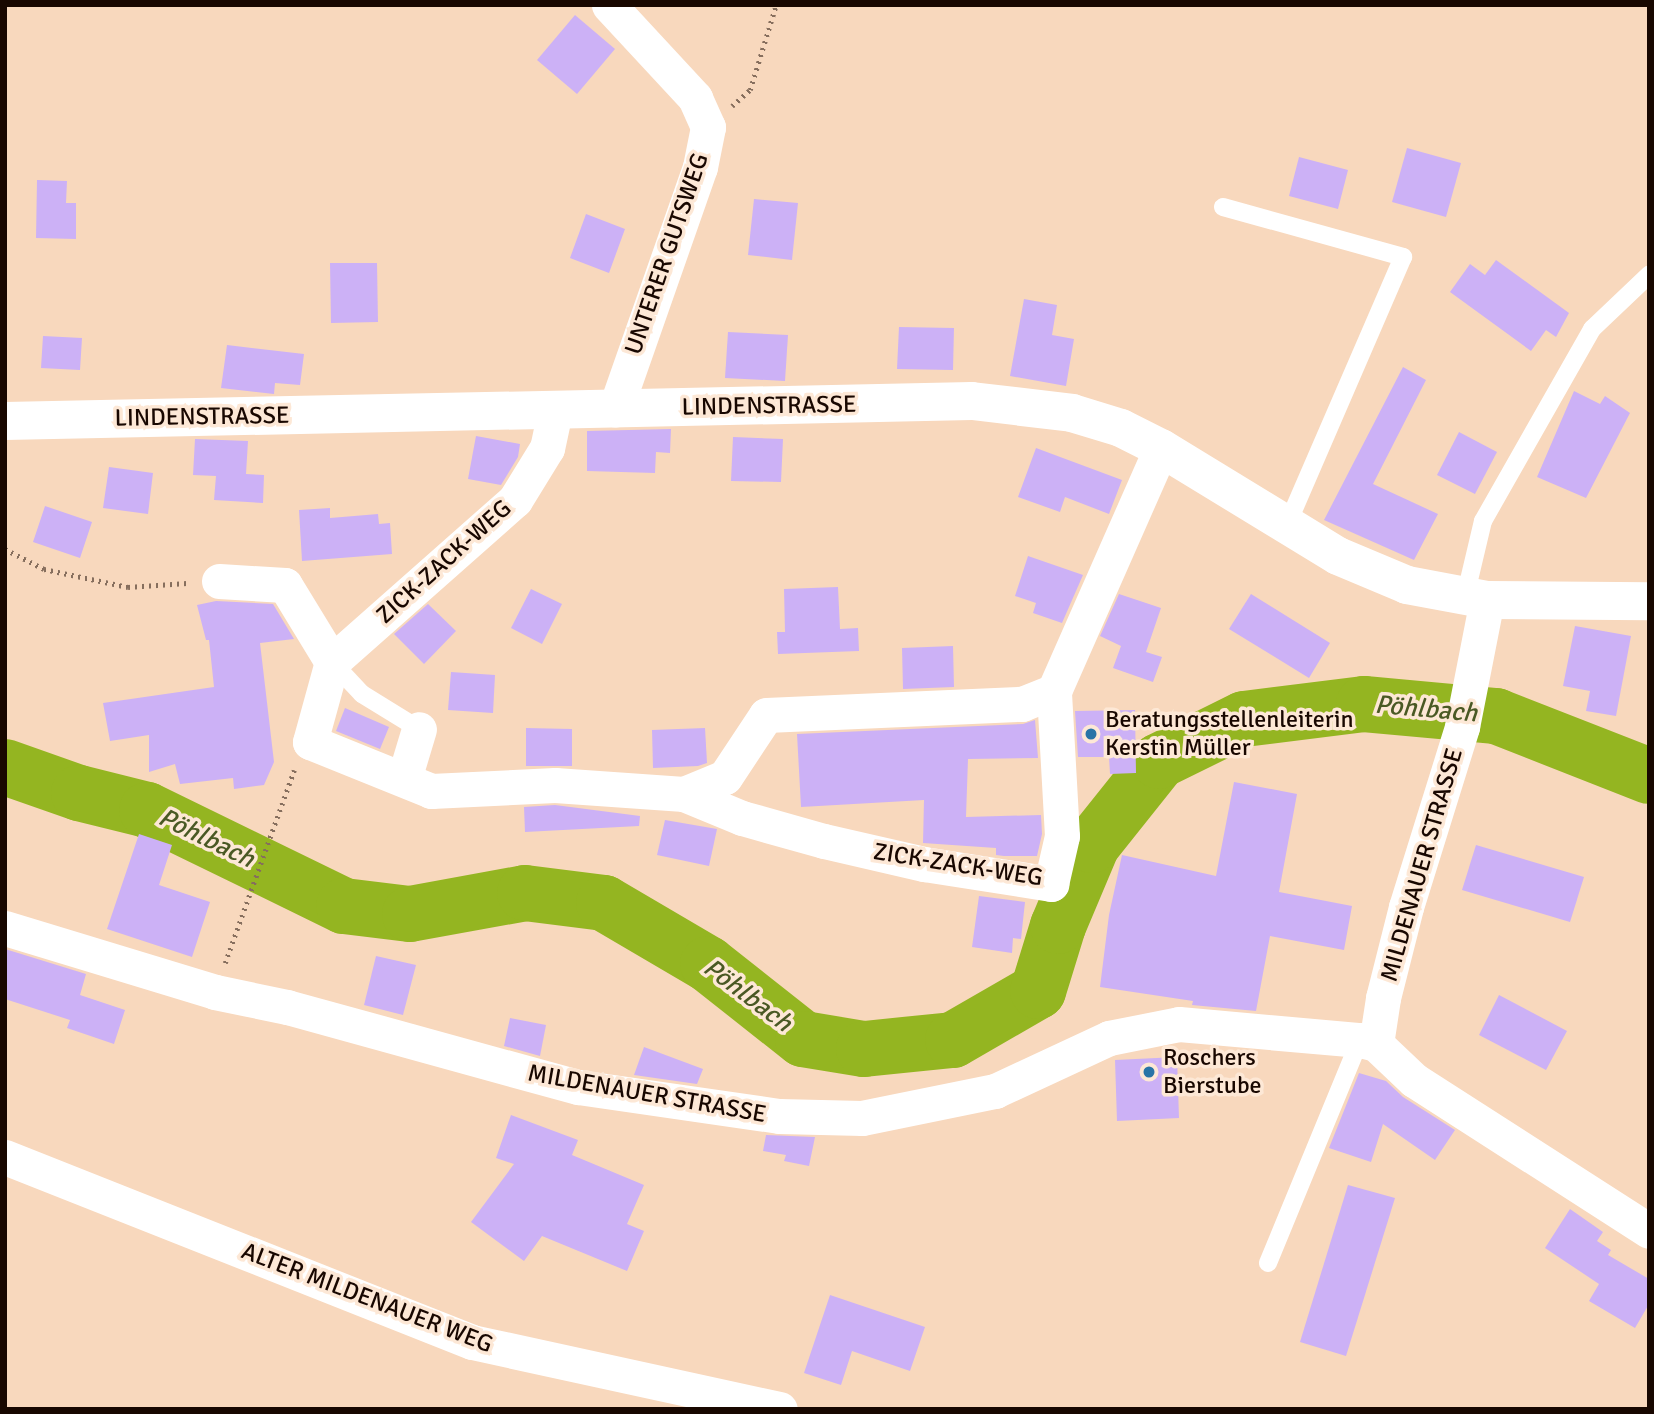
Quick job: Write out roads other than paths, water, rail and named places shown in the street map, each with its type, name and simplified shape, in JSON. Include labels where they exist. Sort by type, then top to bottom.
[{"type":"main road","name":"LINDENSTRASSE","points":[[5,421],[971,401],[1072,413],[1121,428],[1161,448],[1338,556],[1407,585],[1476,599],[1649,601]]},
{"type":"street","name":"UNTERER GUTSWEG","points":[[610,5],[695,98],[708,127],[700,167],[614,410]]},
{"type":"street","name":"ZICK-ZACK-WEG","points":[[555,411],[547,448],[515,500],[332,662],[310,742],[431,791],[555,785],[684,794],[742,818],[824,841],[924,864],[1051,884],[1062,836],[1054,691],[1161,448]]},
{"type":"street","points":[[219,580],[285,585],[332,662]]},
{"type":"street","name":"MILDENAUER STRASSE","points":[[5,928],[215,992],[287,1007],[578,1087],[779,1116],[862,1118],[995,1091],[1109,1038],[1179,1024],[1368,1042],[1383,998],[1406,907],[1462,727],[1469,687],[1476,599]]},
{"type":"street","name":"ZICK-ZACK-WEG","points":[[684,794],[725,777],[766,715],[883,713],[1022,704],[1054,691]]},
{"type":"street","points":[[404,779],[419,729]]},
{"type":"street","points":[[1368,1042],[1414,1080],[1649,1231]]},
{"type":"street","name":"ALTER MILDENAUER WEG","points":[[5,1157],[472,1342],[780,1409]]},
{"type":"lane","points":[[1223,207],[1403,257],[1287,525]]},
{"type":"lane","points":[[1476,599],[1482,520],[1592,329],[1649,275]]},
{"type":"lane","points":[[332,662],[362,694],[419,729]]},
{"type":"lane","points":[[1268,1263],[1368,1042]]},
{"type":"waterway","name":"Pöhlbach","points":[[5,767],[79,793],[147,810],[344,906],[410,914],[525,893],[604,903],[708,964],[803,1039],[864,1049],[953,1040],[1038,991],[1058,926],[1092,845],[1159,761],[1244,719],[1364,704],[1496,716],[1649,776]]},
{"type":"place","name":"Beratungsstellenleiterin Kerstin Müller","points":[[1091,734]]},
{"type":"place","name":"Roschers Bierstube","points":[[1149,1072]]}]
